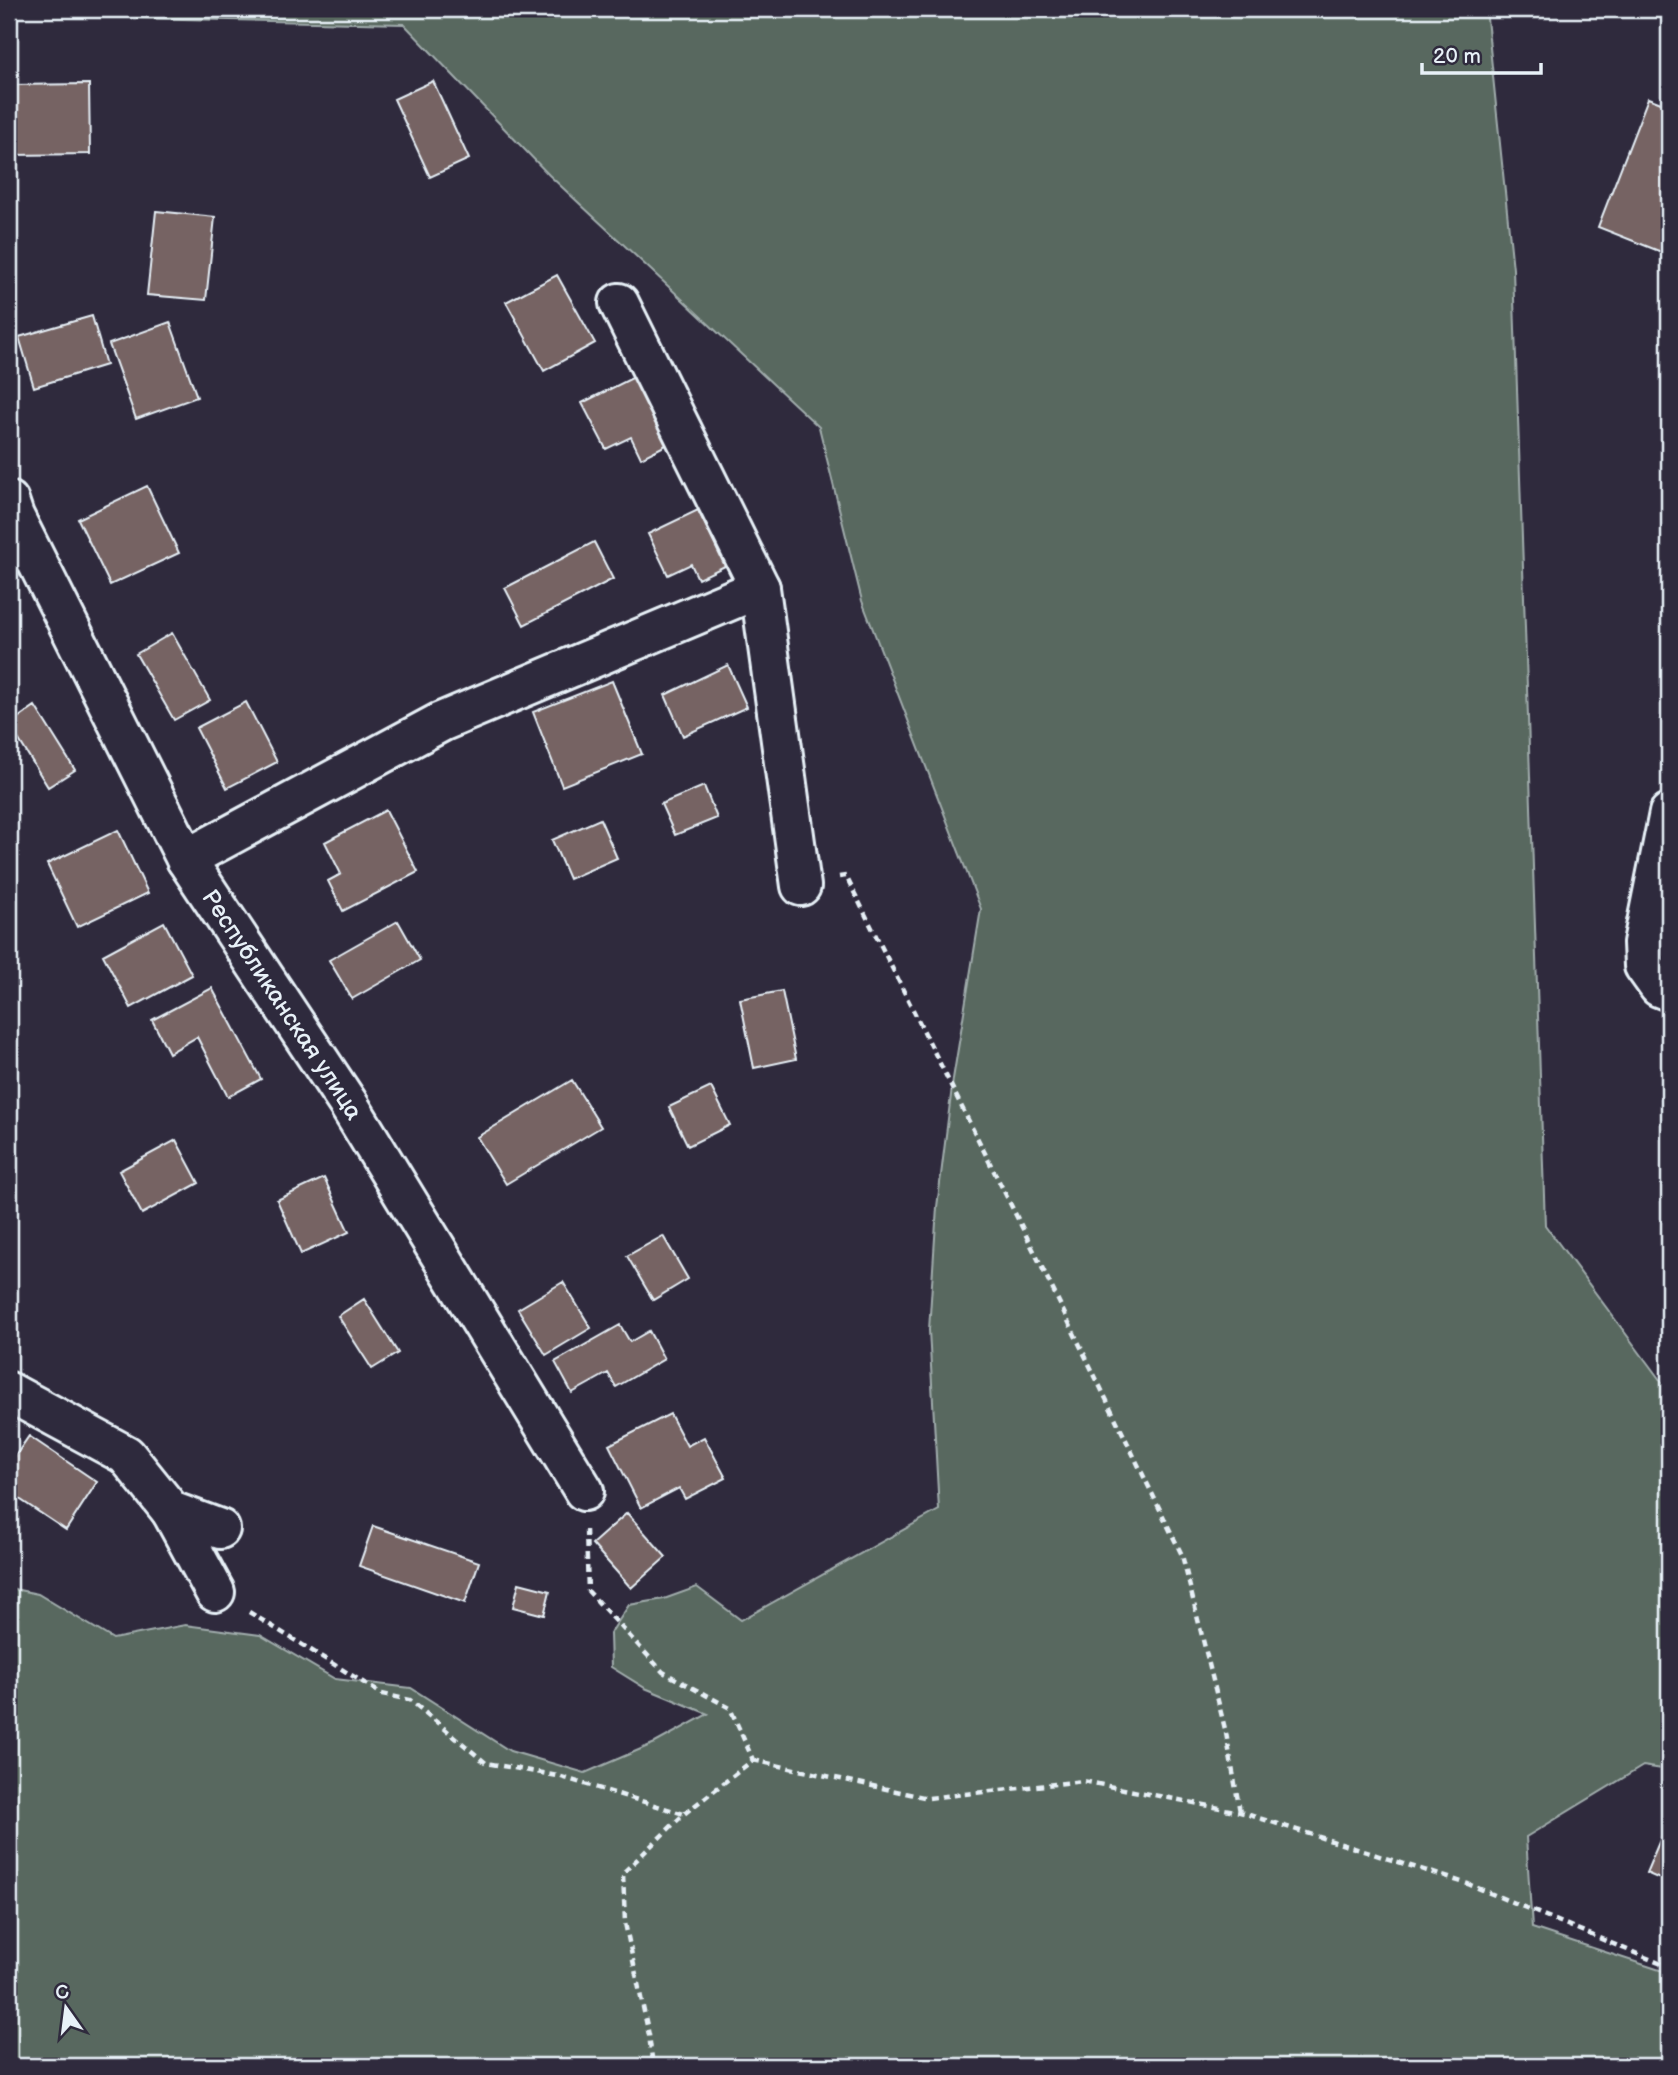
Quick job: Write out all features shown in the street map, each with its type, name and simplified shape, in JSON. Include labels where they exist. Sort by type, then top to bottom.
[{"type":"street","points":[[619,303],[760,588],[801,886]]},
{"type":"street","name":"Республиканская улица","points":[[9,501],[14,516],[186,859],[347,1102],[584,1491]]},
{"type":"street","points":[[186,859],[441,722],[760,588]]},
{"type":"street","points":[[1669,813],[1643,943],[1644,966],[1659,987],[1669,990]]},
{"type":"street","points":[[9,1392],[126,1455],[172,1511],[215,1592]]},
{"type":"street","points":[[172,1511],[220,1529]]},
{"type":"path","points":[[846,876],[1036,1255],[1182,1555],[1226,1733],[1240,1812]]},
{"type":"path","points":[[584,1491],[588,1591],[663,1672],[730,1708],[753,1760]]},
{"type":"path","points":[[215,1592],[382,1694],[410,1700],[486,1763],[558,1776],[684,1814]]},
{"type":"path","points":[[753,1760],[928,1798],[1083,1781],[1240,1812],[1468,1884],[1669,1967]]},
{"type":"path","points":[[653,2066],[625,1923],[622,1873],[684,1814],[753,1760]]},
{"type":"green space","points":[[135,9],[1486,9],[1513,269],[1545,1225],[1669,1392],[1669,1770],[1643,1766],[1526,1837],[1532,1928],[1669,1973],[1669,2066],[9,2066],[9,1588],[38,1594],[113,1639],[185,1625],[260,1635],[335,1679],[411,1688],[510,1751],[585,1773],[655,1743],[708,1714],[645,1688],[611,1667],[610,1634],[629,1605],[664,1599],[697,1587],[741,1620],[939,1510],[929,1330],[937,1207],[953,1079],[981,909],[862,601],[819,427],[549,175],[404,24],[137,18]]},
{"type":"building","points":[[433,81],[469,159],[430,177],[394,99]]},
{"type":"building","points":[[89,84],[90,154],[12,155],[11,85]]},
{"type":"building","points":[[1648,98],[1669,106],[1669,255],[1598,227]]},
{"type":"building","points":[[156,211],[215,217],[206,300],[147,295]]},
{"type":"building","points":[[557,275],[595,343],[544,371],[506,302]]},
{"type":"building","points":[[92,316],[106,365],[34,387],[19,337]]},
{"type":"building","points":[[170,322],[197,397],[136,419],[109,344]]},
{"type":"building","points":[[636,376],[670,443],[641,458],[631,437],[606,449],[582,403]]},
{"type":"building","points":[[147,486],[179,553],[110,585],[78,519]]},
{"type":"building","points":[[698,510],[725,566],[698,579],[691,564],[668,575],[648,534]]},
{"type":"building","points":[[594,542],[613,579],[524,625],[505,588]]},
{"type":"building","points":[[172,633],[210,700],[174,720],[136,654]]},
{"type":"building","points":[[728,665],[747,707],[683,736],[665,695]]},
{"type":"building","points":[[612,681],[642,754],[562,786],[533,712]]},
{"type":"building","points":[[246,702],[277,762],[227,788],[196,728]]},
{"type":"building","points":[[35,706],[75,770],[48,787],[9,724]]},
{"type":"building","points":[[704,786],[717,818],[675,835],[661,804]]},
{"type":"building","points":[[386,810],[418,872],[343,911],[328,881],[341,874],[325,842]]},
{"type":"building","points":[[600,819],[617,858],[569,879],[552,840]]},
{"type":"building","points":[[118,830],[148,893],[77,927],[47,864]]},
{"type":"building","points":[[398,921],[420,960],[352,999],[329,960]]},
{"type":"building","points":[[164,922],[192,975],[131,1008],[103,955]]},
{"type":"building","points":[[212,988],[261,1079],[228,1097],[197,1037],[169,1053],[152,1020]]},
{"type":"building","points":[[782,991],[796,1059],[754,1068],[740,999]]},
{"type":"building","points":[[572,1080],[601,1127],[506,1184],[477,1137]]},
{"type":"building","points":[[711,1087],[730,1125],[688,1146],[669,1107]]},
{"type":"building","points":[[176,1140],[199,1183],[142,1214],[119,1171]]},
{"type":"building","points":[[324,1178],[349,1232],[301,1254],[277,1200]]},
{"type":"building","points":[[663,1236],[688,1279],[653,1300],[627,1256]]},
{"type":"building","points":[[563,1282],[591,1328],[546,1355],[518,1309]]},
{"type":"building","points":[[364,1299],[398,1353],[372,1369],[338,1316]]},
{"type":"building","points":[[620,1325],[630,1342],[649,1331],[664,1359],[616,1387],[608,1373],[572,1393],[555,1362]]},
{"type":"building","points":[[670,1414],[687,1446],[704,1437],[726,1478],[685,1499],[679,1488],[641,1508],[609,1445]]},
{"type":"building","points":[[29,1436],[97,1482],[66,1530],[9,1492],[9,1465]]},
{"type":"building","points":[[627,1513],[666,1557],[631,1588],[592,1544]]},
{"type":"building","points":[[373,1526],[479,1562],[465,1603],[359,1566]]},
{"type":"building","points":[[519,1583],[550,1591],[544,1615],[513,1607]]},
{"type":"building","points":[[1662,1835],[1669,1838],[1669,1883],[1646,1873]]}]
